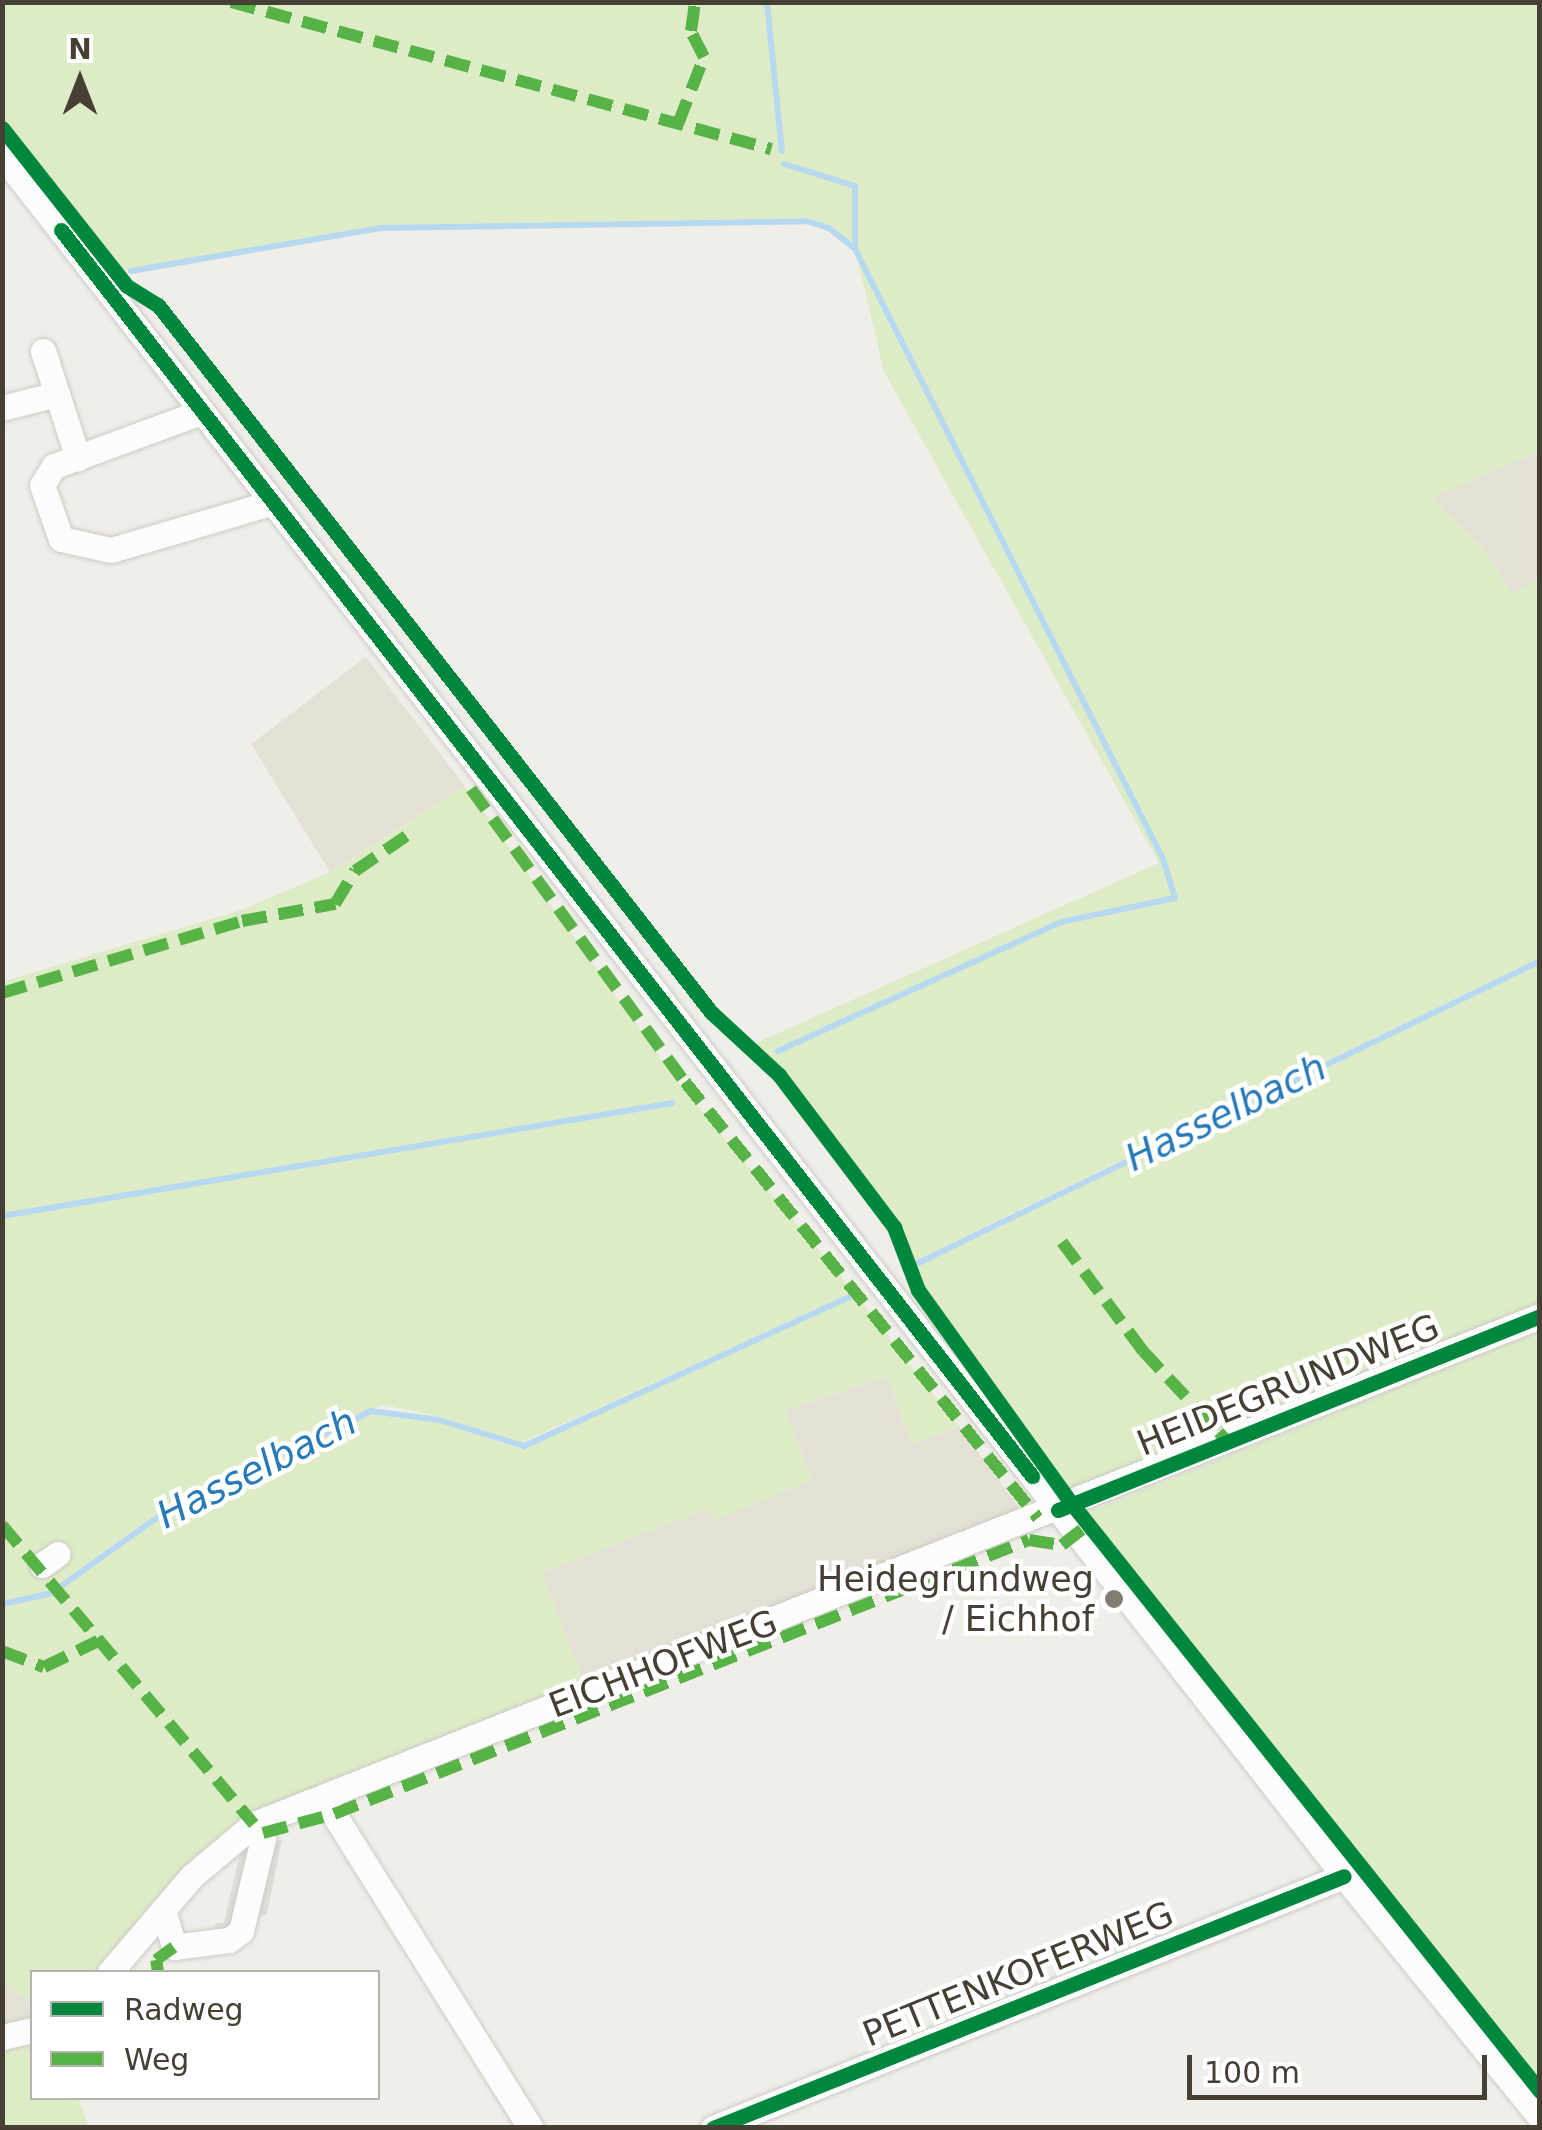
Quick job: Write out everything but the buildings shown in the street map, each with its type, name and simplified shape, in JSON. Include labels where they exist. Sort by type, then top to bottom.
[{"type":"street","points":[[2,154],[1344,1876],[1540,2117]]},
{"type":"street","points":[[43,351],[78,458]]},
{"type":"street","points":[[2,408],[57,394]]},
{"type":"street","points":[[201,412],[54,466],[42,485],[60,539],[111,550],[271,503]]},
{"type":"street","name":"HEIDEGRUNDWEG","points":[[1058,1510],[1540,1316]]},
{"type":"street","name":"EICHHOFWEG","points":[[112,1970],[163,1910],[254,1824],[1058,1510]]},
{"type":"street","points":[[323,1797],[531,2128]]},
{"type":"street","points":[[163,1910],[174,1947],[229,1940],[241,1931],[263,1840],[254,1824]]},
{"type":"street","name":"PETTENKOFERWEG","points":[[713,2128],[1344,1876]]},
{"type":"street","points":[[2,2037],[30,2030]]},
{"type":"shaded area","points":[[1539,451],[1539,579],[1513,594],[1484,549],[1431,498]]},
{"type":"shaded area","points":[[366,657],[465,786],[330,872],[251,744]]},
{"type":"shaded area","points":[[887,1377],[912,1444],[959,1426],[1023,1513],[585,1685],[541,1573],[709,1508],[714,1520],[812,1479],[785,1410]]},
{"type":"shaded area","points":[[282,1839],[267,1914],[220,1934],[214,1924],[224,1922],[241,1850]]},
{"type":"shaded area","points":[[2,1983],[30,2001],[30,2022],[3,2029]]},
{"type":"green space","points":[[3,2],[1539,3],[1539,451],[1432,498],[1484,549],[1512,593],[1539,579],[1539,958],[912,1262],[888,1212],[756,1043],[1159,863],[884,372],[855,249],[831,226],[807,218],[381,225],[120,271],[3,119]]},
{"type":"green space","points":[[465,786],[680,1085],[854,1292],[520,1443],[437,1416],[384,1405],[369,1409],[171,1503],[53,1588],[174,1507],[371,1413],[386,1410],[438,1422],[521,1449],[857,1296],[959,1426],[912,1445],[887,1377],[786,1410],[812,1480],[714,1521],[709,1508],[542,1573],[585,1685],[246,1819],[102,1970],[30,1970],[30,2001],[2,1983],[2,982],[244,909],[330,872]]},
{"type":"green space","points":[[1539,963],[1539,1303],[1068,1492],[979,1373],[914,1268]]},
{"type":"green space","points":[[1539,1331],[1539,2079],[1083,1514]]},
{"type":"green space","points":[[30,2039],[30,2100],[79,2100],[89,2127],[3,2128],[3,2045]]},
{"type":"waterway","points":[[767,2],[782,151]]},
{"type":"waterway","points":[[784,164],[855,186],[855,248]]},
{"type":"waterway","points":[[131,271],[380,228],[807,221],[829,228],[855,249],[1163,859],[1175,898],[1061,922],[778,1051]]},
{"type":"waterway","name":"Hasselbach","points":[[912,1266],[1540,961]]},
{"type":"waterway","points":[[2,1216],[673,1103]]},
{"type":"waterway","name":"Hasselbach","points":[[60,1587],[173,1506],[371,1411],[439,1420],[524,1446],[856,1294]]},
{"type":"waterway","name":"Hasselbach","points":[[2,1604],[53,1593]]},
{"type":"marked path","points":[[231,2],[771,149]]},
{"type":"marked path","points":[[678,124],[704,57],[691,31],[695,2]]},
{"type":"marked path","points":[[471,789],[685,1082],[1038,1518]]},
{"type":"marked path","points":[[2,993],[242,921],[335,904],[355,871],[415,830]]},
{"type":"marked path","points":[[1062,1242],[1143,1351],[1227,1441]]},
{"type":"marked path","points":[[2,1525],[254,1824]]},
{"type":"marked path","points":[[263,1833],[334,1814],[1029,1540],[1062,1545],[1088,1525]]},
{"type":"marked path","points":[[2,1651],[44,1667],[98,1641]]},
{"type":"marked path","points":[[158,1970],[156,1960],[174,1947]]},
{"type":"cycle path","points":[[2,128],[127,286],[158,305],[711,1012],[779,1075],[894,1227],[918,1290],[1072,1504],[1540,2091]]},
{"type":"cycle path","points":[[61,230],[1032,1476]]},
{"type":"cycle path","points":[[1058,1510],[1540,1316]]},
{"type":"cycle path","points":[[713,2128],[1344,1876]]},
{"type":"place","name":"Heidegrundweg / Eichhof","points":[[1114,1599]]}]
